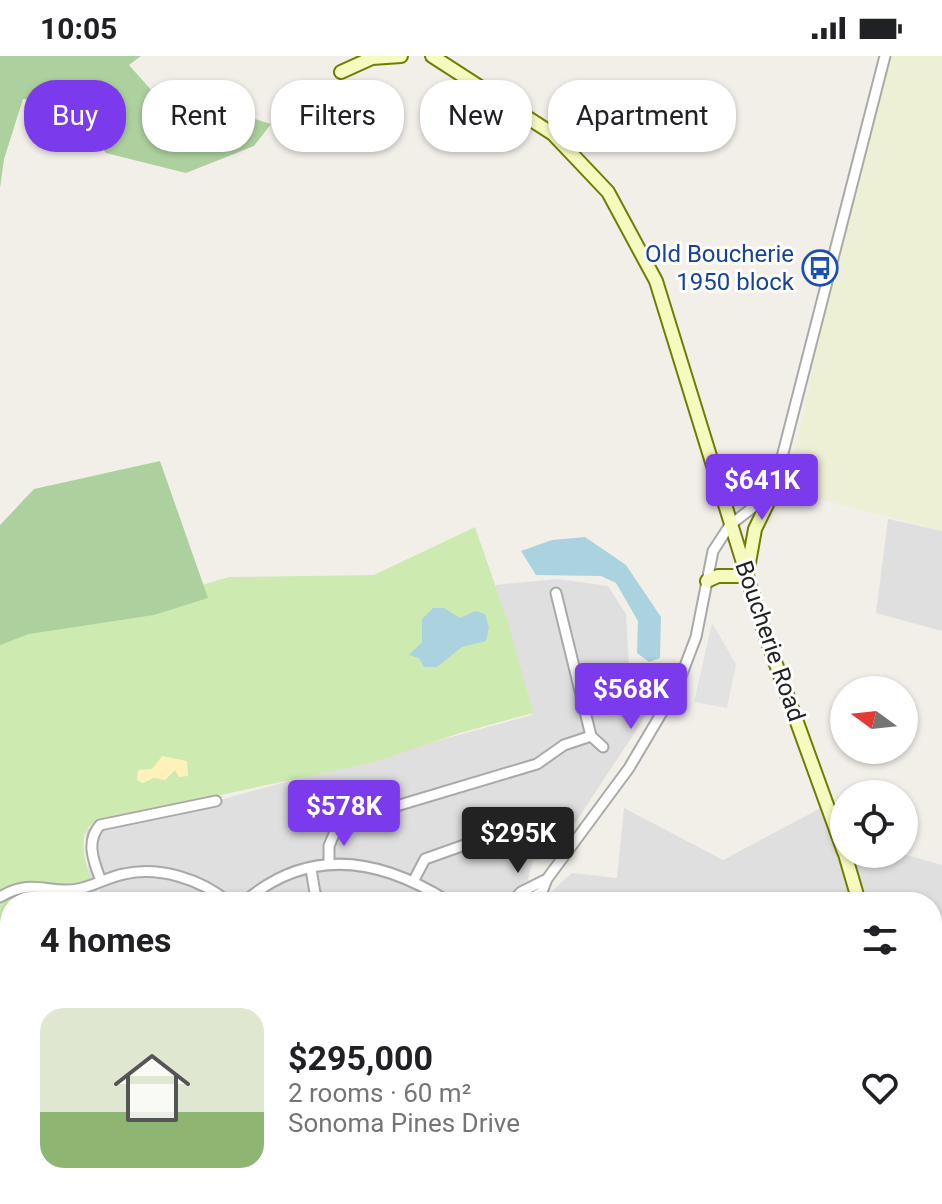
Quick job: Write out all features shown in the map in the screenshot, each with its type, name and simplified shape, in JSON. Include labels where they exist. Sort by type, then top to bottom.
[{"type":"main road","points":[[348,56],[341,72],[372,58],[401,56]]},
{"type":"main road","name":"Boucherie Road","points":[[432,56],[553,134],[608,192],[656,281],[746,576],[830,813]]},
{"type":"main road","points":[[707,581],[718,576],[746,576],[755,529],[773,492],[714,474]]},
{"type":"main road","name":"Boucherie Road","points":[[849,868],[856,892]]},
{"type":"street","points":[[542,892],[547,879],[629,768],[677,687],[696,637],[713,551],[730,525],[773,492],[885,56]]},
{"type":"street","points":[[556,593],[591,736],[603,747]]},
{"type":"street","points":[[329,864],[329,846],[334,834],[349,826],[393,807],[537,764],[564,745],[591,736]]},
{"type":"street","points":[[101,881],[91,845],[94,832],[100,825],[216,801]]},
{"type":"street","points":[[414,880],[425,859],[504,831],[544,830]]},
{"type":"street","points":[[258,892],[268,884],[329,864],[383,868],[414,880],[433,892]]},
{"type":"street","points":[[311,869],[315,892]]},
{"type":"street","points":[[8,892],[42,885],[74,890],[128,872],[157,871],[216,892]]},
{"type":"street","points":[[521,892],[547,879]]},
{"type":"shaded area","points":[[888,519],[942,531],[942,631],[876,613]]},
{"type":"shaded area","points":[[558,579],[608,586],[626,614],[629,665],[653,705],[554,855],[533,861],[528,879],[533,892],[100,892],[89,877],[85,829],[216,801],[532,715],[495,585]]},
{"type":"shaded area","points":[[712,623],[736,664],[727,708],[694,702]]},
{"type":"shaded area","points":[[830,803],[830,868],[918,868],[918,858],[942,865],[942,892],[551,892],[572,873],[617,878],[624,808],[723,860]]},
{"type":"green space","points":[[0,56],[141,56],[129,65],[142,80],[142,152],[239,152],[186,173],[106,153],[126,152],[126,80],[24,80],[24,99],[4,159],[0,188]]},
{"type":"green space","points":[[889,56],[942,56],[942,531],[786,490],[847,217]]},
{"type":"green space","points":[[255,119],[271,124],[255,145]]},
{"type":"green space","points":[[160,461],[208,598],[154,615],[29,634],[0,645],[0,525],[34,489]]},
{"type":"green space","points":[[475,527],[509,625],[533,713],[374,762],[95,822],[86,829],[84,847],[90,877],[98,892],[0,892],[0,620],[113,611],[229,577],[374,575]]},
{"type":"sand","points":[[162,756],[187,761],[188,776],[179,777],[175,770],[165,780],[154,778],[143,783],[137,780],[138,770],[152,769]]},
{"type":"water","points":[[585,537],[626,565],[661,617],[660,658],[649,662],[637,653],[638,621],[616,583],[601,576],[536,575],[521,551],[552,540]]},
{"type":"water","points":[[433,608],[444,608],[460,618],[475,611],[485,614],[489,627],[486,641],[462,647],[437,667],[424,667],[419,658],[409,655],[422,642],[422,619]]},
{"type":"place","name":"Old Boucherie 1950 block","points":[[820,268]]}]
